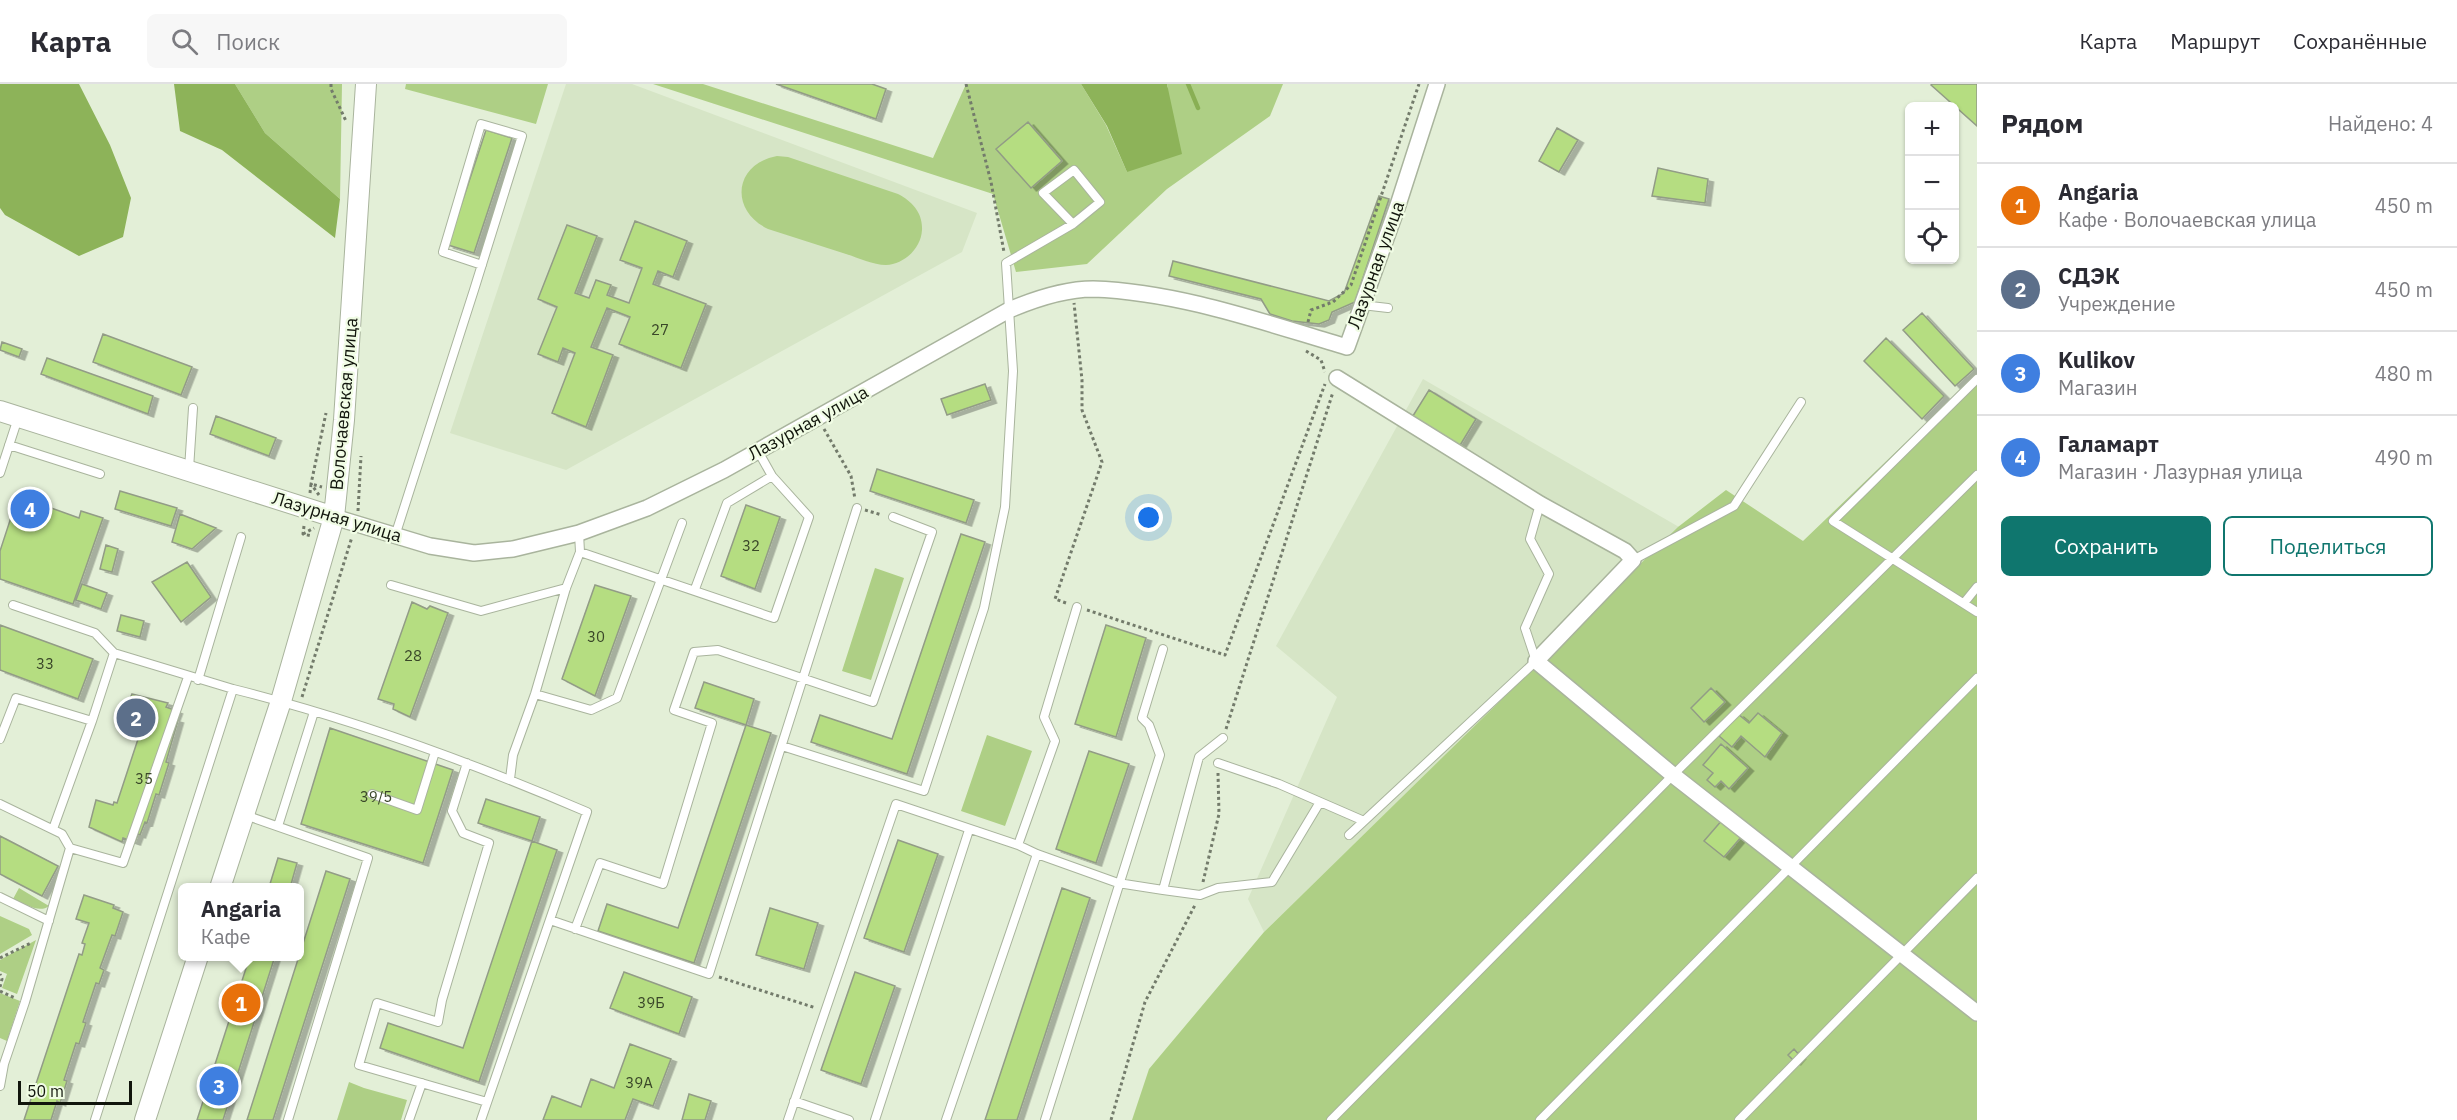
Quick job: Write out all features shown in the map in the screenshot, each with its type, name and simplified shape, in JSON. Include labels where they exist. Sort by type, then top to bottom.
[{"type":"street","name":"Волочаевская улица","points":[[222,883],[244,814],[290,704],[334,517],[344,420],[366,84]]},
{"type":"street","name":"Лазурная улица","points":[[9,413],[357,525],[430,546],[474,553],[513,549],[579,533],[647,508],[758,451],[1009,310],[1037,298],[1092,289],[1177,299],[1347,347],[1398,205],[1437,84]]},
{"type":"street","points":[[1337,378],[1540,504],[1625,551],[1633,560],[1536,661],[1673,775],[1977,1013]]},
{"type":"street","points":[[145,1120],[197,961]]},
{"type":"lane","points":[[395,536],[482,265],[522,136],[481,124],[443,252],[482,265]]},
{"type":"lane","points":[[782,746],[924,791],[984,608],[1005,507],[1013,371],[1006,263],[1073,224],[1100,202],[1074,170],[1043,193],[1073,224]]},
{"type":"lane","points":[[1362,305],[1388,308]]},
{"type":"lane","points":[[1977,379],[1833,521],[1977,612]]},
{"type":"lane","points":[[1633,560],[1734,506],[1801,402]]},
{"type":"lane","points":[[189,471],[193,408]]},
{"type":"lane","points":[[0,473],[9,445],[9,413]]},
{"type":"lane","points":[[9,445],[100,474]]},
{"type":"lane","points":[[580,552],[774,618],[809,517],[772,476],[758,451]]},
{"type":"lane","points":[[1331,1120],[1673,775],[1977,475]]},
{"type":"lane","points":[[695,590],[727,503],[772,476]]},
{"type":"lane","points":[[1348,835],[1536,661],[1525,628],[1549,574],[1530,539],[1540,504]]},
{"type":"lane","points":[[550,920],[709,974],[857,508]]},
{"type":"lane","points":[[575,929],[600,863],[663,884],[712,723],[674,710],[694,652],[718,650],[873,702],[932,532],[893,517]]},
{"type":"lane","points":[[535,694],[591,710],[617,698],[682,523]]},
{"type":"lane","points":[[510,779],[513,755],[535,694],[566,588],[580,552],[579,533]]},
{"type":"lane","points":[[198,680],[241,537]]},
{"type":"lane","points":[[391,585],[481,611],[566,588]]},
{"type":"lane","points":[[1964,603],[1977,587]]},
{"type":"lane","points":[[13,605],[94,633],[114,653],[198,680],[290,704],[435,752],[510,779],[587,812],[481,1120]]},
{"type":"lane","points":[[1018,845],[1054,741],[1044,717],[1077,607]]},
{"type":"lane","points":[[1045,1120],[1160,755],[1149,725],[1142,718],[1163,649]]},
{"type":"lane","points":[[53,829],[92,722],[114,653]]},
{"type":"lane","points":[[0,804],[62,834],[70,848],[123,863],[188,677]]},
{"type":"lane","points":[[1540,1120],[1977,678]]},
{"type":"lane","points":[[95,1120],[233,689]]},
{"type":"lane","points":[[0,739],[16,698],[92,722]]},
{"type":"lane","points":[[278,826],[314,712]]},
{"type":"lane","points":[[1163,890],[1200,757],[1223,738]]},
{"type":"lane","points":[[372,794],[417,810],[435,752]]},
{"type":"lane","points":[[467,763],[452,811],[463,833],[489,843],[442,1000],[438,1022],[377,1003],[359,1065],[487,1102]]},
{"type":"lane","points":[[1218,763],[1280,784],[1364,821]]},
{"type":"lane","points":[[788,1120],[896,804],[1018,845],[1036,854],[1118,883],[1200,895],[1218,888],[1272,882],[1320,801]]},
{"type":"lane","points":[[244,814],[368,858],[288,1120]]},
{"type":"lane","points":[[875,1120],[969,830]]},
{"type":"lane","points":[[0,1086],[4,1064],[25,1002],[70,848]]},
{"type":"lane","points":[[946,1120],[1036,854]]},
{"type":"lane","points":[[1738,1120],[1977,878]]},
{"type":"lane","points":[[0,897],[49,921]]},
{"type":"lane","points":[[409,1120],[422,1083]]},
{"type":"lane","points":[[794,1101],[849,1120]]},
{"type":"path","points":[[331,84],[348,123]]},
{"type":"path","points":[[966,84],[991,182],[1006,263]]},
{"type":"path","points":[[1073,295],[1082,380],[1082,410],[1102,462],[1055,599],[1225,655],[1324,384],[1326,375],[1321,360],[1300,347],[1311,310],[1333,302],[1351,285],[1419,84]]},
{"type":"path","points":[[818,418],[851,476],[857,508],[893,517]]},
{"type":"path","points":[[290,704],[357,525],[361,456]]},
{"type":"path","points":[[0,958],[44,936]]},
{"type":"path","points":[[0,974],[2,979],[0,987]]},
{"type":"path","points":[[709,974],[825,1011]]},
{"type":"path","points":[[0,992],[25,1002]]},
{"type":"shaded area","points":[[566,84],[632,84],[977,213],[962,252],[566,470],[450,433]]},
{"type":"shaded area","points":[[1423,379],[1679,527],[1264,932],[1248,899],[1337,697],[1276,646]]},
{"type":"green space","points":[[0,84],[79,84],[110,145],[131,198],[123,237],[79,256],[5,215],[0,208]]},
{"type":"green space","points":[[174,84],[235,84],[265,133],[340,199],[335,238],[222,150],[180,131]]},
{"type":"green space","points":[[235,84],[342,84],[340,199],[265,133]]},
{"type":"green space","points":[[406,84],[548,84],[536,124],[405,89]]},
{"type":"green space","points":[[653,84],[703,84],[933,158],[966,84],[1081,84],[1106,125],[1127,172],[1168,87],[1167,84],[1283,84],[1270,116],[1167,189],[1087,264],[1016,272],[993,194]]},
{"type":"green space","points":[[1081,84],[1167,84],[1182,154],[1127,172],[1107,126]]},
{"type":"green space","points":[[777,156],[788,157],[903,197],[916,208],[921,218],[922,230],[919,243],[911,254],[900,262],[886,265],[876,264],[768,229],[755,221],[747,211],[742,200],[742,188],[752,168]]},
{"type":"green space","points":[[1977,374],[1977,1120],[1132,1120],[1149,1069],[1264,932],[1678,527],[1726,490],[1803,541]]},
{"type":"green space","points":[[875,568],[904,578],[871,680],[842,671]]},
{"type":"green space","points":[[987,735],[1032,751],[1005,826],[961,811]]},
{"type":"green space","points":[[19,888],[49,906],[41,909],[13,899]]},
{"type":"green space","points":[[0,916],[29,929],[32,935],[0,954]]},
{"type":"green space","points":[[36,940],[17,994],[2,988],[7,974],[0,971],[0,960]]},
{"type":"green space","points":[[0,993],[20,1001],[7,1041],[0,1038]]},
{"type":"green space","points":[[349,1082],[407,1100],[401,1120],[337,1120]]},
{"type":"building","points":[[776,84],[872,84],[886,89],[876,119]]},
{"type":"building","points":[[1932,84],[1977,84],[1977,126],[1959,110],[1959,102],[1950,102]]},
{"type":"building","points":[[1028,122],[1062,161],[1031,188],[996,149]]},
{"type":"building","points":[[1557,128],[1578,140],[1559,172],[1539,161]]},
{"type":"building","points":[[486,130],[512,138],[474,253],[448,245]]},
{"type":"building","points":[[1658,168],[1708,179],[1705,203],[1652,196]]},
{"type":"building","points":[[1379,196],[1389,199],[1355,302],[1332,312],[1329,320],[1319,324],[1292,321],[1270,314],[1261,299],[1169,276],[1173,261],[1329,301],[1344,293]]},
{"type":"building","points":[[635,221],[687,241],[673,277],[658,271],[653,284],[706,304],[681,368],[619,344],[630,317],[607,308],[591,347],[613,355],[586,427],[552,413],[575,353],[563,348],[558,362],[538,354],[557,307],[538,299],[567,225],[597,236],[575,293],[589,298],[596,280],[611,285],[607,295],[629,303],[642,268],[620,260]]},
{"type":"building","points":[[1922,313],[1974,369],[1955,386],[1903,330]]},
{"type":"building","points":[[103,334],[192,367],[181,395],[93,362]]},
{"type":"building","points":[[1886,338],[1944,396],[1922,419],[1864,361]]},
{"type":"building","points":[[2,342],[22,349],[19,357],[0,350]]},
{"type":"building","points":[[47,358],[153,396],[148,414],[41,374]]},
{"type":"building","points":[[985,384],[991,400],[947,415],[941,399]]},
{"type":"building","points":[[1429,390],[1476,419],[1459,447],[1411,419]]},
{"type":"building","points":[[216,416],[276,438],[269,456],[210,434]]},
{"type":"building","points":[[877,469],[974,500],[966,523],[870,491]]},
{"type":"building","points":[[120,491],[177,508],[171,526],[115,509]]},
{"type":"building","points":[[18,496],[79,518],[81,511],[103,518],[73,604],[0,579],[0,551]]},
{"type":"building","points":[[746,505],[780,517],[755,589],[721,576]]},
{"type":"building","points":[[180,514],[216,528],[192,549],[172,542]]},
{"type":"building","points":[[961,534],[985,542],[907,774],[811,742],[820,715],[892,739]]},
{"type":"building","points":[[106,545],[118,549],[112,572],[100,569]]},
{"type":"building","points":[[187,562],[211,597],[181,622],[152,582]]},
{"type":"building","points":[[82,584],[107,593],[101,609],[76,600]]},
{"type":"building","points":[[595,585],[631,596],[595,696],[562,679]]},
{"type":"building","points":[[412,602],[427,609],[430,606],[448,613],[410,717],[393,709],[394,704],[378,699]]},
{"type":"building","points":[[121,615],[144,621],[140,637],[117,631]]},
{"type":"building","points":[[0,625],[93,659],[78,699],[0,670]]},
{"type":"building","points":[[1106,625],[1146,638],[1116,737],[1075,724]]},
{"type":"building","points":[[704,682],[754,699],[746,725],[695,708]]},
{"type":"building","points":[[1711,688],[1725,702],[1704,722],[1691,708]]},
{"type":"building","points":[[132,694],[168,703],[166,707],[177,711],[174,719],[178,720],[166,762],[169,763],[147,823],[145,822],[135,842],[123,838],[122,842],[89,827],[96,800],[113,805],[114,802],[117,803],[141,730],[138,730],[139,727],[120,721]]},
{"type":"building","points":[[1758,713],[1782,733],[1765,757],[1741,736],[1732,747],[1719,736],[1738,714],[1749,723]]},
{"type":"building","points":[[746,725],[771,733],[694,963],[598,931],[607,904],[678,928]]},
{"type":"building","points":[[330,728],[453,770],[423,863],[301,824]]},
{"type":"building","points":[[1721,744],[1748,768],[1729,789],[1721,781],[1715,787],[1707,780],[1713,773],[1703,765]]},
{"type":"building","points":[[1089,751],[1129,764],[1096,863],[1056,849]]},
{"type":"building","points":[[486,799],[540,817],[532,841],[478,823]]},
{"type":"building","points":[[1723,819],[1742,836],[1724,857],[1704,841]]},
{"type":"building","points":[[0,836],[58,866],[42,896],[0,874]]},
{"type":"building","points":[[898,840],[938,854],[904,952],[864,938]]},
{"type":"building","points":[[532,841],[557,850],[479,1082],[380,1048],[388,1023],[463,1048]]},
{"type":"building","points":[[278,858],[297,863],[291,883],[270,883]]},
{"type":"building","points":[[326,871],[350,879],[273,1120],[247,1120],[297,961],[304,961],[304,940]]},
{"type":"building","points":[[1062,888],[1090,898],[1017,1120],[985,1120]]},
{"type":"building","points":[[84,895],[114,905],[113,908],[123,912],[100,968],[104,970],[99,984],[96,983],[83,1022],[86,1023],[79,1044],[76,1043],[64,1080],[67,1081],[60,1103],[57,1101],[51,1120],[24,1120],[79,954],[82,955],[85,944],[82,943],[89,923],[76,919]]},
{"type":"building","points":[[770,908],[818,923],[804,969],[756,955]]},
{"type":"building","points":[[248,961],[273,961],[223,1120],[197,1120]]},
{"type":"building","points":[[624,972],[692,997],[679,1034],[610,1008]]},
{"type":"building","points":[[855,972],[895,986],[861,1084],[821,1070]]},
{"type":"building","points":[[630,1044],[671,1059],[653,1106],[633,1099],[625,1120],[543,1120],[552,1096],[581,1107],[591,1079],[614,1088]]},
{"type":"building","points":[[1794,1049],[1800,1056],[1795,1062],[1788,1055]]},
{"type":"building","points":[[689,1094],[711,1101],[705,1120],[682,1120]]},
{"type":"waterway","points":[[1188,84],[1198,108]]},
{"type":"place","name":"Галамарт","points":[[30,509]]},
{"type":"place","name":"СДЭК","points":[[136,718]]},
{"type":"place","name":"Angaria","points":[[241,1003]]},
{"type":"place","name":"Kulikov","points":[[219,1086]]}]
